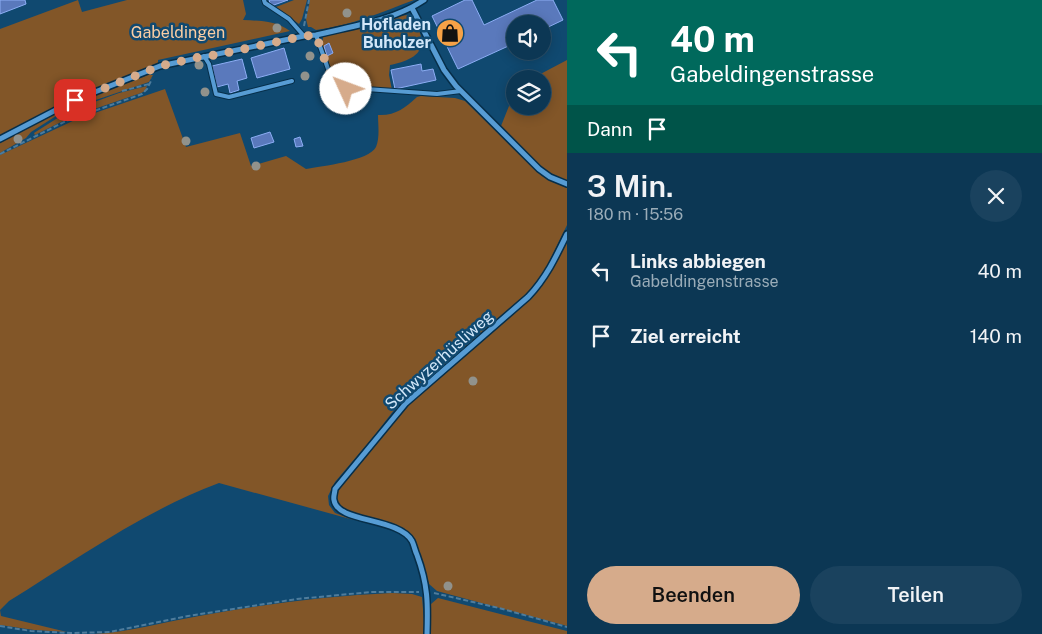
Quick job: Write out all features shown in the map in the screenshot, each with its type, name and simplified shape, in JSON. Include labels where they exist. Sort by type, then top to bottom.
[{"type":"street","points":[[0,139],[75,100],[160,66],[316,35],[389,16],[412,8],[424,0]]},
{"type":"street","points":[[412,8],[444,70],[461,91],[539,169],[550,178],[567,184]]},
{"type":"street","name":"Schwyzerhüsliweg","points":[[427,634],[428,592],[412,540],[402,530],[391,525],[349,514],[337,508],[334,500],[335,489],[406,403],[540,285],[567,234]]},
{"type":"lane","points":[[264,0],[265,3],[289,19],[304,36]]},
{"type":"lane","points":[[316,35],[333,83],[338,87],[437,94],[461,91]]},
{"type":"lane","points":[[204,56],[209,64],[216,94],[229,97],[292,82]]},
{"type":"path","points":[[304,36],[309,0]]},
{"type":"path","points":[[0,154],[53,127],[89,112],[142,94],[147,89],[160,66]]},
{"type":"path","points":[[118,92],[149,84]]},
{"type":"path","points":[[27,140],[31,134]]},
{"type":"path","points":[[1,626],[30,631],[110,632],[188,616],[318,596],[371,592],[428,592],[499,608],[567,627]]},
{"type":"green space","points":[[78,0],[82,12],[127,0],[243,0],[246,14],[243,20],[274,23],[290,31],[158,60],[158,63],[69,100],[0,136],[0,29]]},
{"type":"green space","points":[[294,0],[307,0],[299,24],[276,7]]},
{"type":"green space","points":[[310,0],[414,0],[354,22],[316,30],[308,27],[306,19]]},
{"type":"green space","points":[[407,15],[418,28],[421,45],[419,51],[410,59],[390,65],[389,75],[392,90],[340,85],[336,81],[322,46],[323,37]]},
{"type":"green space","points":[[567,60],[567,180],[539,165],[501,126],[506,114],[551,115],[551,70],[548,70]]},
{"type":"green space","points":[[151,73],[150,75],[153,75],[149,82],[69,109],[0,153],[0,143],[37,122],[88,97]]},
{"type":"green space","points":[[147,86],[145,91],[141,93],[71,117],[35,135],[34,133],[67,112],[119,93]]},
{"type":"green space","points":[[165,89],[186,147],[240,133],[251,166],[286,156],[306,169],[344,162],[372,152],[376,147],[378,139],[378,115],[395,113],[421,96],[455,98],[465,101],[542,176],[567,188],[567,225],[541,278],[528,294],[426,382],[401,401],[335,482],[328,496],[329,505],[335,513],[354,520],[219,483],[164,507],[138,522],[9,601],[0,610],[0,155],[77,119]]},
{"type":"green space","points":[[567,237],[567,626],[437,591],[429,584],[414,542],[404,528],[357,516],[339,505],[336,495],[340,485],[406,407],[530,299],[555,262]]},
{"type":"green space","points":[[392,593],[412,594],[422,597],[425,634],[94,634],[134,629],[271,604],[319,598]]},
{"type":"green space","points":[[438,598],[567,631],[567,634],[430,634],[430,607]]},
{"type":"green space","points":[[0,610],[1,616],[67,632],[0,625]]},
{"type":"building","points":[[0,0],[25,0],[26,4],[0,14]]},
{"type":"building","points":[[269,0],[288,0],[271,6]]},
{"type":"building","points":[[465,0],[472,0],[484,25],[537,0],[553,0],[563,20],[551,26],[551,15],[506,15],[506,47],[458,69],[432,16]]},
{"type":"building","points":[[329,43],[333,53],[327,56],[324,46]]},
{"type":"building","points":[[284,48],[290,69],[257,78],[251,58]]},
{"type":"building","name":"Gabeldingen","points":[[242,59],[247,78],[237,81],[239,90],[230,93],[228,84],[217,87],[212,66]]},
{"type":"building","points":[[421,64],[422,71],[433,69],[436,80],[395,89],[391,70]]},
{"type":"building","points":[[270,132],[274,142],[254,148],[251,138]]},
{"type":"building","points":[[300,137],[303,146],[296,147],[294,139]]},
{"type":"place","name":"Hofladen Buholzer","points":[[450,33]]},
{"type":"route","points":[[75,100],[170,63],[316,35],[333,83],[338,87],[346,89]]}]
